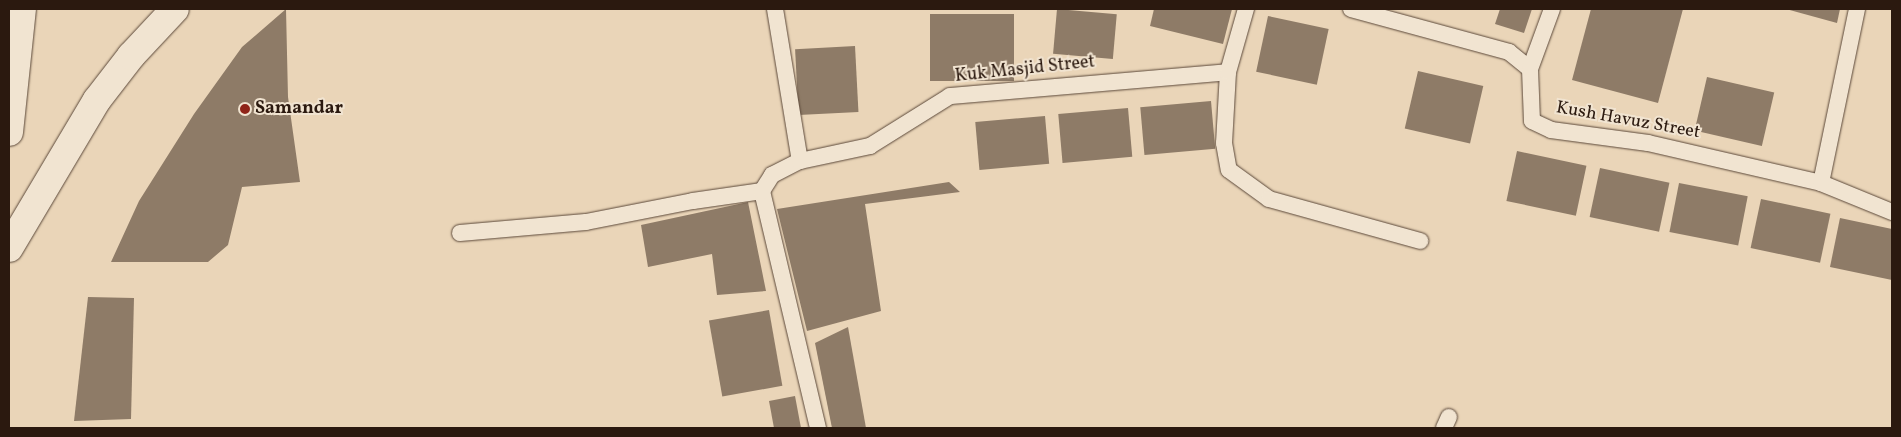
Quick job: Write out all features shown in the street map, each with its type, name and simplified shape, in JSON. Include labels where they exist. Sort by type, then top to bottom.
[{"type":"main road","points":[[9,132],[22,9]]},
{"type":"main road","points":[[9,248],[97,100],[131,56],[174,9]]},
{"type":"lane","points":[[775,9],[800,161]]},
{"type":"lane","points":[[1246,9],[1228,72],[1224,143],[1229,170],[1269,199],[1420,241]]},
{"type":"lane","points":[[1351,9],[1509,52],[1530,69],[1552,9]]},
{"type":"lane","points":[[1821,183],[1857,9]]},
{"type":"lane","name":"Kush Havuz Street","points":[[1530,69],[1532,120],[1551,130],[1648,142],[1821,183],[1892,212]]},
{"type":"lane","name":"Kuk Masjid Street","points":[[762,191],[772,175],[800,161],[870,146],[950,96],[1228,72]]},
{"type":"lane","points":[[460,233],[586,222],[693,201],[762,191],[818,428]]},
{"type":"building","points":[[286,9],[288,97],[300,182],[242,187],[228,245],[208,262],[111,262],[139,201],[194,114],[242,47]]},
{"type":"building","points":[[1057,9],[1117,14],[1113,59],[1053,54]]},
{"type":"building","points":[[1154,9],[1232,9],[1223,44],[1150,26]]},
{"type":"building","points":[[1500,9],[1532,9],[1524,33],[1495,24]]},
{"type":"building","points":[[1591,9],[1683,9],[1658,103],[1572,80]]},
{"type":"building","points":[[1786,9],[1840,9],[1837,23]]},
{"type":"building","points":[[930,14],[1014,14],[1014,81],[930,81]]},
{"type":"building","points":[[1268,16],[1329,29],[1317,85],[1256,72]]},
{"type":"building","points":[[855,46],[858,112],[799,115],[795,49]]},
{"type":"building","points":[[1418,71],[1483,86],[1470,144],[1405,128]]},
{"type":"building","points":[[1707,77],[1774,93],[1762,146],[1695,131]]},
{"type":"building","points":[[1211,101],[1215,149],[1144,155],[1140,107]]},
{"type":"building","points":[[1128,108],[1132,157],[1063,163],[1058,114]]},
{"type":"building","points":[[1045,116],[1049,164],[979,170],[975,122]]},
{"type":"building","points":[[1517,151],[1586,166],[1576,216],[1506,201]]},
{"type":"building","points":[[1600,168],[1669,183],[1659,232],[1590,217]]},
{"type":"building","points":[[949,182],[960,192],[865,204],[881,311],[807,331],[777,209]]},
{"type":"building","points":[[1679,183],[1748,196],[1738,245],[1669,232]]},
{"type":"building","points":[[1761,199],[1830,214],[1820,263],[1751,248]]},
{"type":"building","points":[[748,202],[766,291],[717,295],[712,254],[648,267],[641,225]]},
{"type":"building","points":[[1840,218],[1892,229],[1892,280],[1830,267]]},
{"type":"building","points":[[88,297],[134,298],[131,419],[74,421]]},
{"type":"building","points":[[769,310],[782,386],[722,396],[709,321]]},
{"type":"building","points":[[848,327],[866,428],[832,428],[815,343]]},
{"type":"building","points":[[795,396],[801,428],[774,428],[769,401]]},
{"type":"place","name":"Samandar","points":[[245,109]]}]
